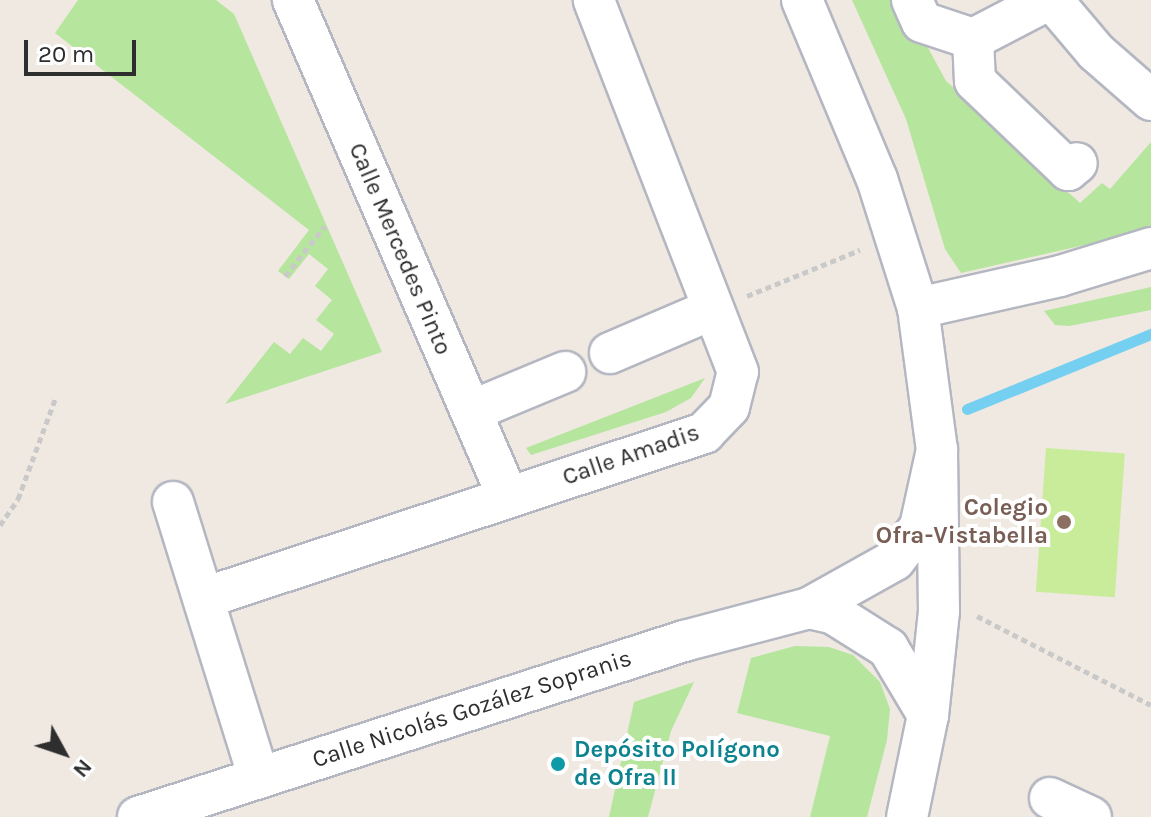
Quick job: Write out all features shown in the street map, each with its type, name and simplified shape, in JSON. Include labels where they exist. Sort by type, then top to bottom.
[{"type":"street","name":"Calle Mercedes Pinto","points":[[293,0],[508,497]]},
{"type":"street","name":"Calle Amadis","points":[[204,598],[704,433],[729,407],[738,372],[594,0]]},
{"type":"street","points":[[802,0],[877,179],[918,308],[937,450],[939,611],[928,715],[907,817]]},
{"type":"street","points":[[912,0],[922,22],[973,39],[1050,0],[1096,52],[1151,100]]},
{"type":"street","points":[[973,39],[975,81],[1068,170],[1077,163]]},
{"type":"street","points":[[918,308],[1060,276],[1151,248]]},
{"type":"street","points":[[610,353],[713,309]]},
{"type":"street","points":[[471,411],[565,372]]},
{"type":"street","name":"Calle Nicolás Gozález Sopranis","points":[[138,817],[684,641],[809,608],[895,560],[920,527],[937,450]]},
{"type":"street","points":[[173,502],[259,778]]},
{"type":"street","points":[[809,608],[834,614],[888,648],[928,715]]},
{"type":"path","points":[[285,276],[325,226]]},
{"type":"path","points":[[713,309],[894,236]]},
{"type":"path","points":[[0,525],[18,499],[56,397]]},
{"type":"path","points":[[939,611],[975,615],[1151,705]]},
{"type":"green space","points":[[78,0],[216,0],[234,14],[382,352],[225,404],[274,342],[290,354],[303,338],[321,351],[334,334],[316,320],[332,300],[315,286],[328,269],[309,254],[289,279],[278,271],[309,230],[55,33]]},
{"type":"green space","points":[[852,0],[902,0],[946,81],[1080,203],[1102,183],[1110,189],[1151,142],[1151,230],[961,273],[945,249],[906,119]]},
{"type":"green space","points":[[1151,287],[1151,310],[1069,326],[1055,325],[1044,311]]},
{"type":"green space","points":[[705,378],[691,398],[666,412],[531,455],[526,448]]},
{"type":"green space","points":[[1046,448],[1125,454],[1115,597],[1036,592]]},
{"type":"green space","points":[[795,646],[829,647],[853,655],[880,682],[890,709],[887,740],[867,817],[810,817],[830,736],[737,713],[751,658]]},
{"type":"green space","points":[[694,682],[671,731],[648,817],[609,817],[634,702]]},
{"type":"waterway","points":[[967,409],[1151,334]]},
{"type":"place","name":"Colegio Ofra-Vistabella","points":[[1064,522]]},
{"type":"place","name":"Depósito Polígono de Ofra II","points":[[558,764]]}]
